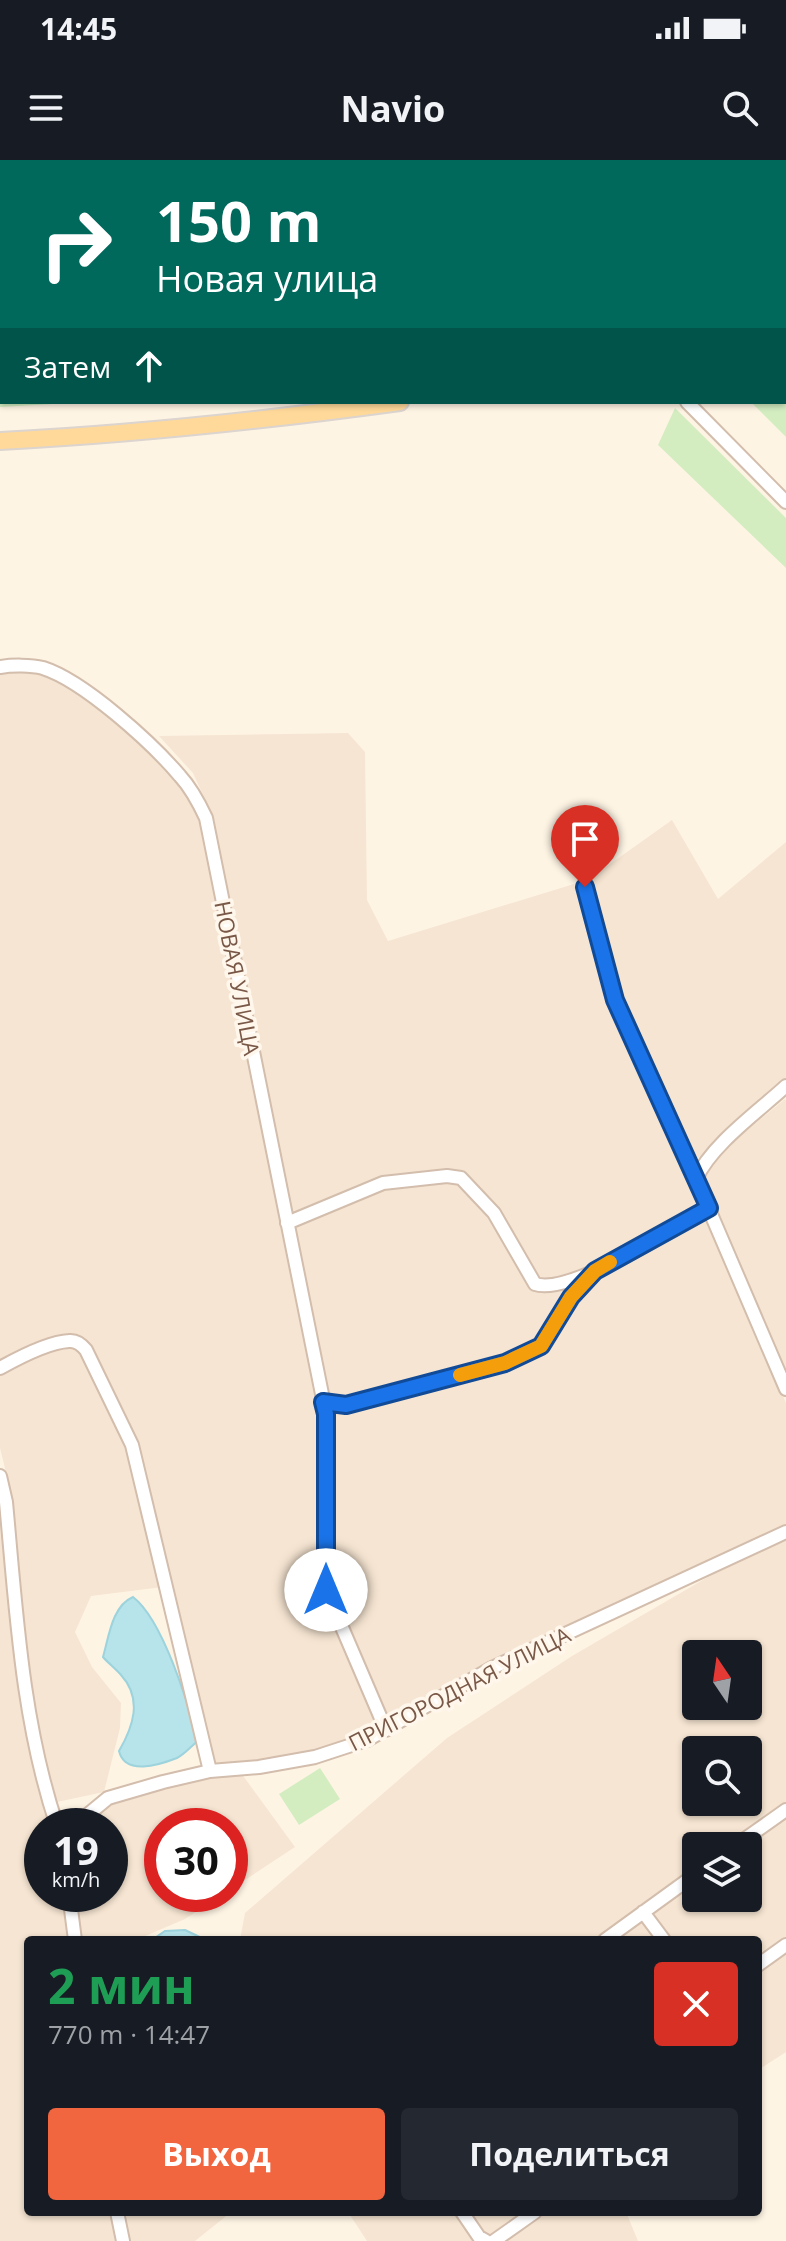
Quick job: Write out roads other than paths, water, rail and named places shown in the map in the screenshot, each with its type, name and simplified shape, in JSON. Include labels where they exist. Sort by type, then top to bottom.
[{"type":"main road","points":[[0,441],[84,437],[267,420],[385,404]]},
{"type":"street","points":[[689,404],[786,502]]},
{"type":"street","name":"НОВАЯ УЛИЦА","points":[[0,667],[41,668],[71,681],[113,712],[180,775],[195,795],[206,818],[326,1414],[326,1590],[386,1730]]},
{"type":"street","points":[[585,887],[615,1000],[786,1389]]},
{"type":"street","points":[[696,1179],[700,1170],[725,1142],[786,1086]]},
{"type":"street","points":[[287,1223],[383,1183],[447,1176],[461,1178],[494,1213],[535,1284],[544,1287],[582,1278],[709,1208]]},
{"type":"street","points":[[323,1402],[346,1405],[505,1363],[529,1352],[541,1346],[571,1297],[595,1271]]},
{"type":"street","points":[[0,1368],[26,1354],[71,1340],[80,1343],[86,1350],[132,1445],[210,1771]]},
{"type":"street","points":[[0,1476],[6,1502],[23,1676],[51,1808]]},
{"type":"street","name":"ПРИГОРОДНАЯ УЛИЦА","points":[[96,1808],[108,1798],[210,1771],[259,1767],[315,1757],[367,1740],[492,1668],[786,1532]]},
{"type":"street","points":[[755,1832],[786,1810]]},
{"type":"street","points":[[610,1936],[682,1884]]},
{"type":"street","points":[[71,1912],[74,1936]]},
{"type":"street","points":[[643,1912],[661,1936]]},
{"type":"street","points":[[762,1962],[786,1945]]},
{"type":"street","points":[[118,2216],[123,2241]]},
{"type":"street","points":[[465,2216],[479,2237],[486,2241]]},
{"type":"street","points":[[494,2241],[529,2216]]},
{"type":"water","points":[[133,1597],[144,1608],[164,1643],[198,1741],[177,1758],[144,1766],[128,1764],[122,1759],[119,1751],[132,1723],[134,1703],[128,1684],[103,1657],[116,1614]]},
{"type":"water","points":[[185,1930],[198,1936],[158,1936],[165,1931]]}]
